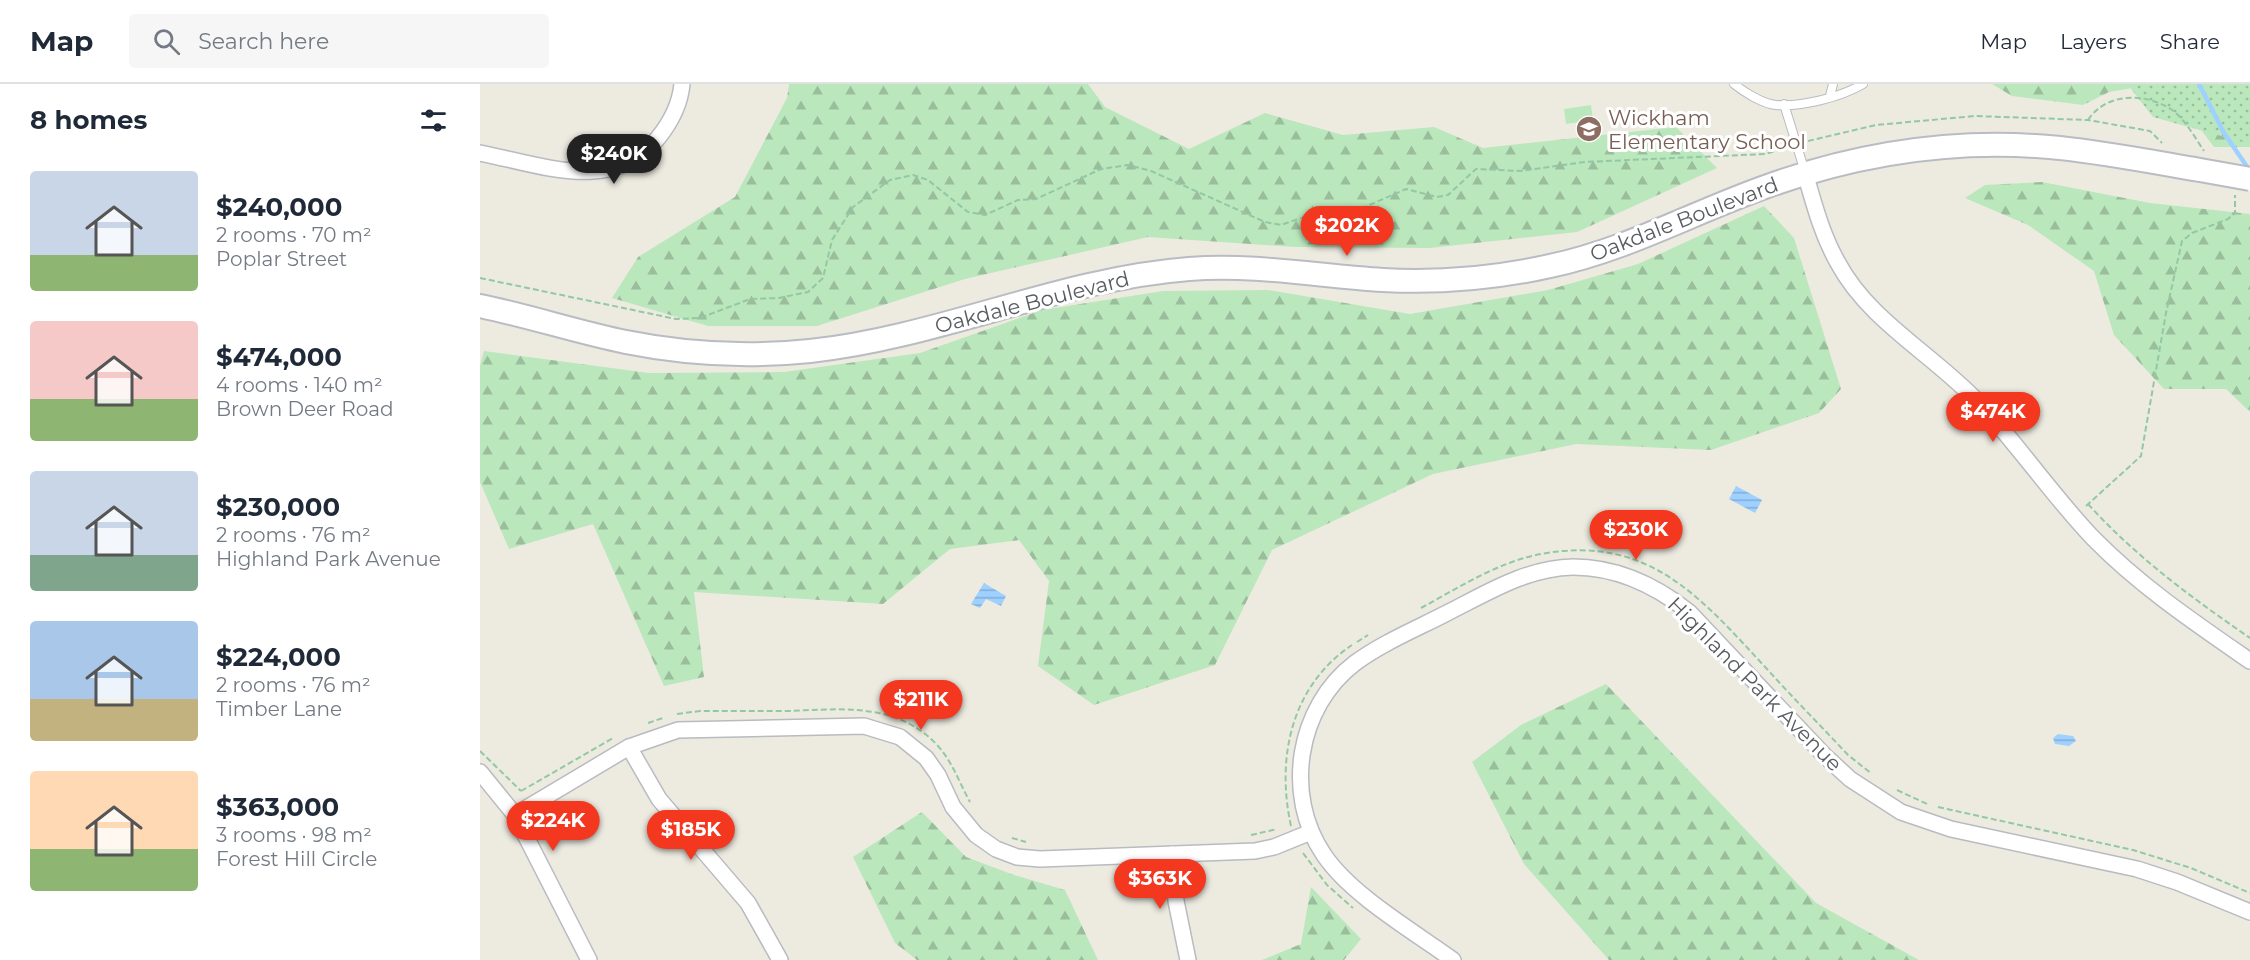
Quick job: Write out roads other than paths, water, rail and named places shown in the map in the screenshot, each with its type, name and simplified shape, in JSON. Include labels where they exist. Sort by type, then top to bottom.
[{"type":"main road","name":"Oakdale Boulevard","points":[[480,306],[655,347],[727,353],[807,351],[911,333],[1077,286],[1160,272],[1257,268],[1419,281],[1522,271],[1605,252],[1762,188],[1805,173],[1872,157],[1918,150],[2010,145],[2203,161],[2242,186]]},
{"type":"street","points":[[480,153],[567,172],[588,173],[621,165],[655,143],[668,126],[677,108],[682,84]]},
{"type":"street","points":[[1805,173],[1823,231],[1834,256],[1853,286],[1871,306],[1968,391],[1998,423],[2064,505],[2126,569],[2177,611],[2250,662]]},
{"type":"street","name":"Highland Park Avenue","points":[[1453,960],[1352,886],[1328,861],[1311,832],[1300,790],[1304,742],[1321,701],[1353,664],[1369,653],[1505,583],[1550,570],[1590,568],[1635,578],[1671,597],[1689,612],[1833,763],[1871,794],[1901,812],[1951,829],[2137,869],[2206,893],[2250,912]]},
{"type":"street","points":[[515,815],[629,747],[678,730],[864,726],[900,737],[914,746],[938,775],[962,820],[976,835],[996,849],[1017,857],[1040,859],[1255,851],[1311,832]]},
{"type":"street","points":[[629,747],[659,799],[748,903],[780,960]]},
{"type":"street","points":[[480,772],[515,815],[589,960]]},
{"type":"street","points":[[1172,854],[1176,901],[1188,960]]},
{"type":"lane","points":[[1734,84],[1743,92],[1775,105],[1830,96],[1863,84]]},
{"type":"lane","points":[[1830,96],[1833,84]]},
{"type":"lane","points":[[1784,104],[1805,173]]},
{"type":"water","points":[[1736,486],[1762,500],[1755,513],[1729,499]]},
{"type":"water","points":[[984,583],[1006,596],[1001,606],[986,599],[980,608],[971,604]]},
{"type":"water","points":[[2058,734],[2073,736],[2076,741],[2069,746],[2055,744],[2053,738]]},
{"type":"waterway","points":[[2199,84],[2224,133],[2250,171]]},
{"type":"place","name":"Wickham Elementary School","points":[[1589,129]]}]
